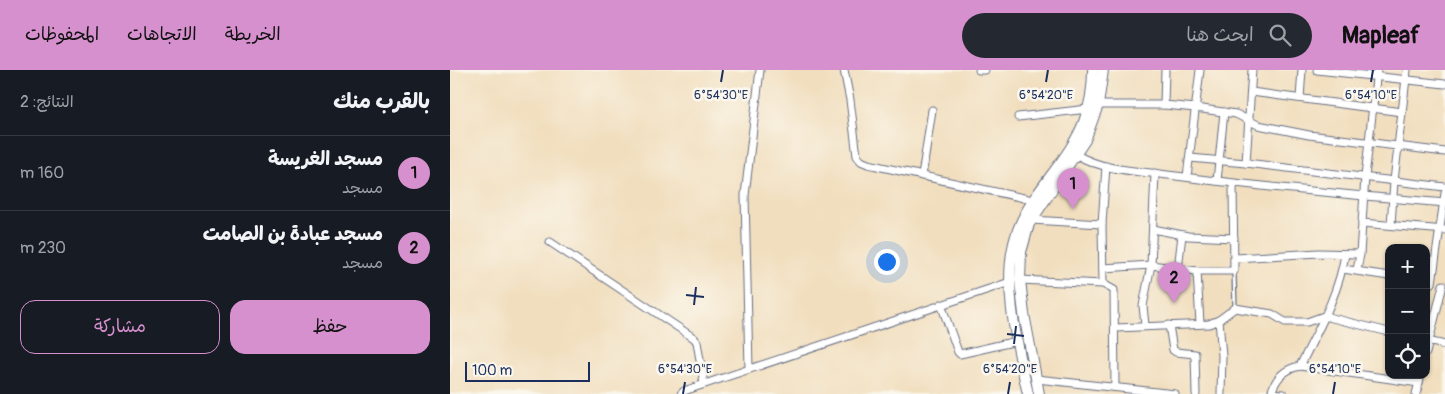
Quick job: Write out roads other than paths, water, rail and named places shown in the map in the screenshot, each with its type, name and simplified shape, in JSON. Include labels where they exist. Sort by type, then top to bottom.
[{"type":"main road","points":[[1028,394],[1017,341],[1012,252],[1016,236],[1033,200],[1074,142],[1084,122],[1093,86],[1093,70]]},
{"type":"main road","points":[[1039,394],[1024,314],[1015,281],[1024,237],[1031,220],[1077,154],[1088,134],[1098,104],[1103,70]]},
{"type":"street","points":[[748,369],[745,195],[760,70]]},
{"type":"street","points":[[844,70],[850,100],[855,148],[857,156],[861,161],[1033,200]]},
{"type":"street","points":[[979,70],[985,70]]},
{"type":"street","points":[[1164,105],[1165,70]]},
{"type":"street","points":[[1187,177],[1200,70]]},
{"type":"street","points":[[1246,163],[1252,70]]},
{"type":"street","points":[[1300,98],[1302,70]]},
{"type":"street","points":[[1317,70],[1376,73],[1406,80],[1445,84]]},
{"type":"street","points":[[1391,225],[1397,146],[1407,70]]},
{"type":"street","points":[[1357,270],[1376,73]]},
{"type":"street","points":[[1252,92],[1402,112]]},
{"type":"street","points":[[1018,117],[1088,110],[1098,104],[1164,105],[1224,112],[1241,116],[1258,125],[1368,143],[1445,152]]},
{"type":"street","points":[[922,176],[932,110]]},
{"type":"street","points":[[1217,181],[1224,112]]},
{"type":"street","points":[[1077,154],[1093,163],[1106,166],[1233,184],[1444,203]]},
{"type":"street","points":[[1190,158],[1445,187]]},
{"type":"street","points":[[1103,284],[1102,224],[1106,166]]},
{"type":"street","points":[[1145,325],[1143,306],[1151,265],[1155,173]]},
{"type":"street","points":[[1103,268],[1151,265],[1197,271],[1234,272],[1233,184]]},
{"type":"street","points":[[1430,278],[1442,229],[1445,193]]},
{"type":"street","points":[[1031,220],[1102,224]]},
{"type":"street","points":[[1362,223],[1442,229]]},
{"type":"street","points":[[1153,229],[1182,235],[1234,238]]},
{"type":"street","points":[[1178,268],[1182,235]]},
{"type":"street","points":[[550,242],[694,338],[704,384]]},
{"type":"street","points":[[1234,258],[1320,253],[1360,254]]},
{"type":"street","points":[[1300,366],[1336,293],[1345,254]]},
{"type":"street","points":[[1343,269],[1385,275]]},
{"type":"street","points":[[1197,271],[1200,324]]},
{"type":"street","points":[[680,394],[704,384],[940,304],[1015,281],[1103,284],[1114,290],[1116,328],[1115,387]]},
{"type":"street","points":[[1430,282],[1444,285],[1430,334]]},
{"type":"street","points":[[940,304],[960,354],[1017,341]]},
{"type":"street","points":[[1116,328],[1145,325],[1208,324],[1219,320],[1235,308],[1272,314],[1285,322],[1307,322],[1324,316],[1385,331]]},
{"type":"street","points":[[1219,320],[1222,356],[1221,394]]},
{"type":"street","points":[[1169,325],[1173,350],[1196,354],[1196,394]]},
{"type":"street","points":[[1430,341],[1445,345]]},
{"type":"street","points":[[1283,394],[1271,393],[1279,377],[1286,370],[1300,366],[1385,375]]},
{"type":"street","points":[[1037,379],[1115,387],[1141,392],[1175,394]]},
{"type":"street","points":[[1416,394],[1420,379]]},
{"type":"lane","points":[[1234,272],[1235,308]]},
{"type":"place","name":"مسجد الغريسة","points":[[1073,209]]},
{"type":"place","name":"مسجد عبادة بن الصامت","points":[[1174,303]]}]
